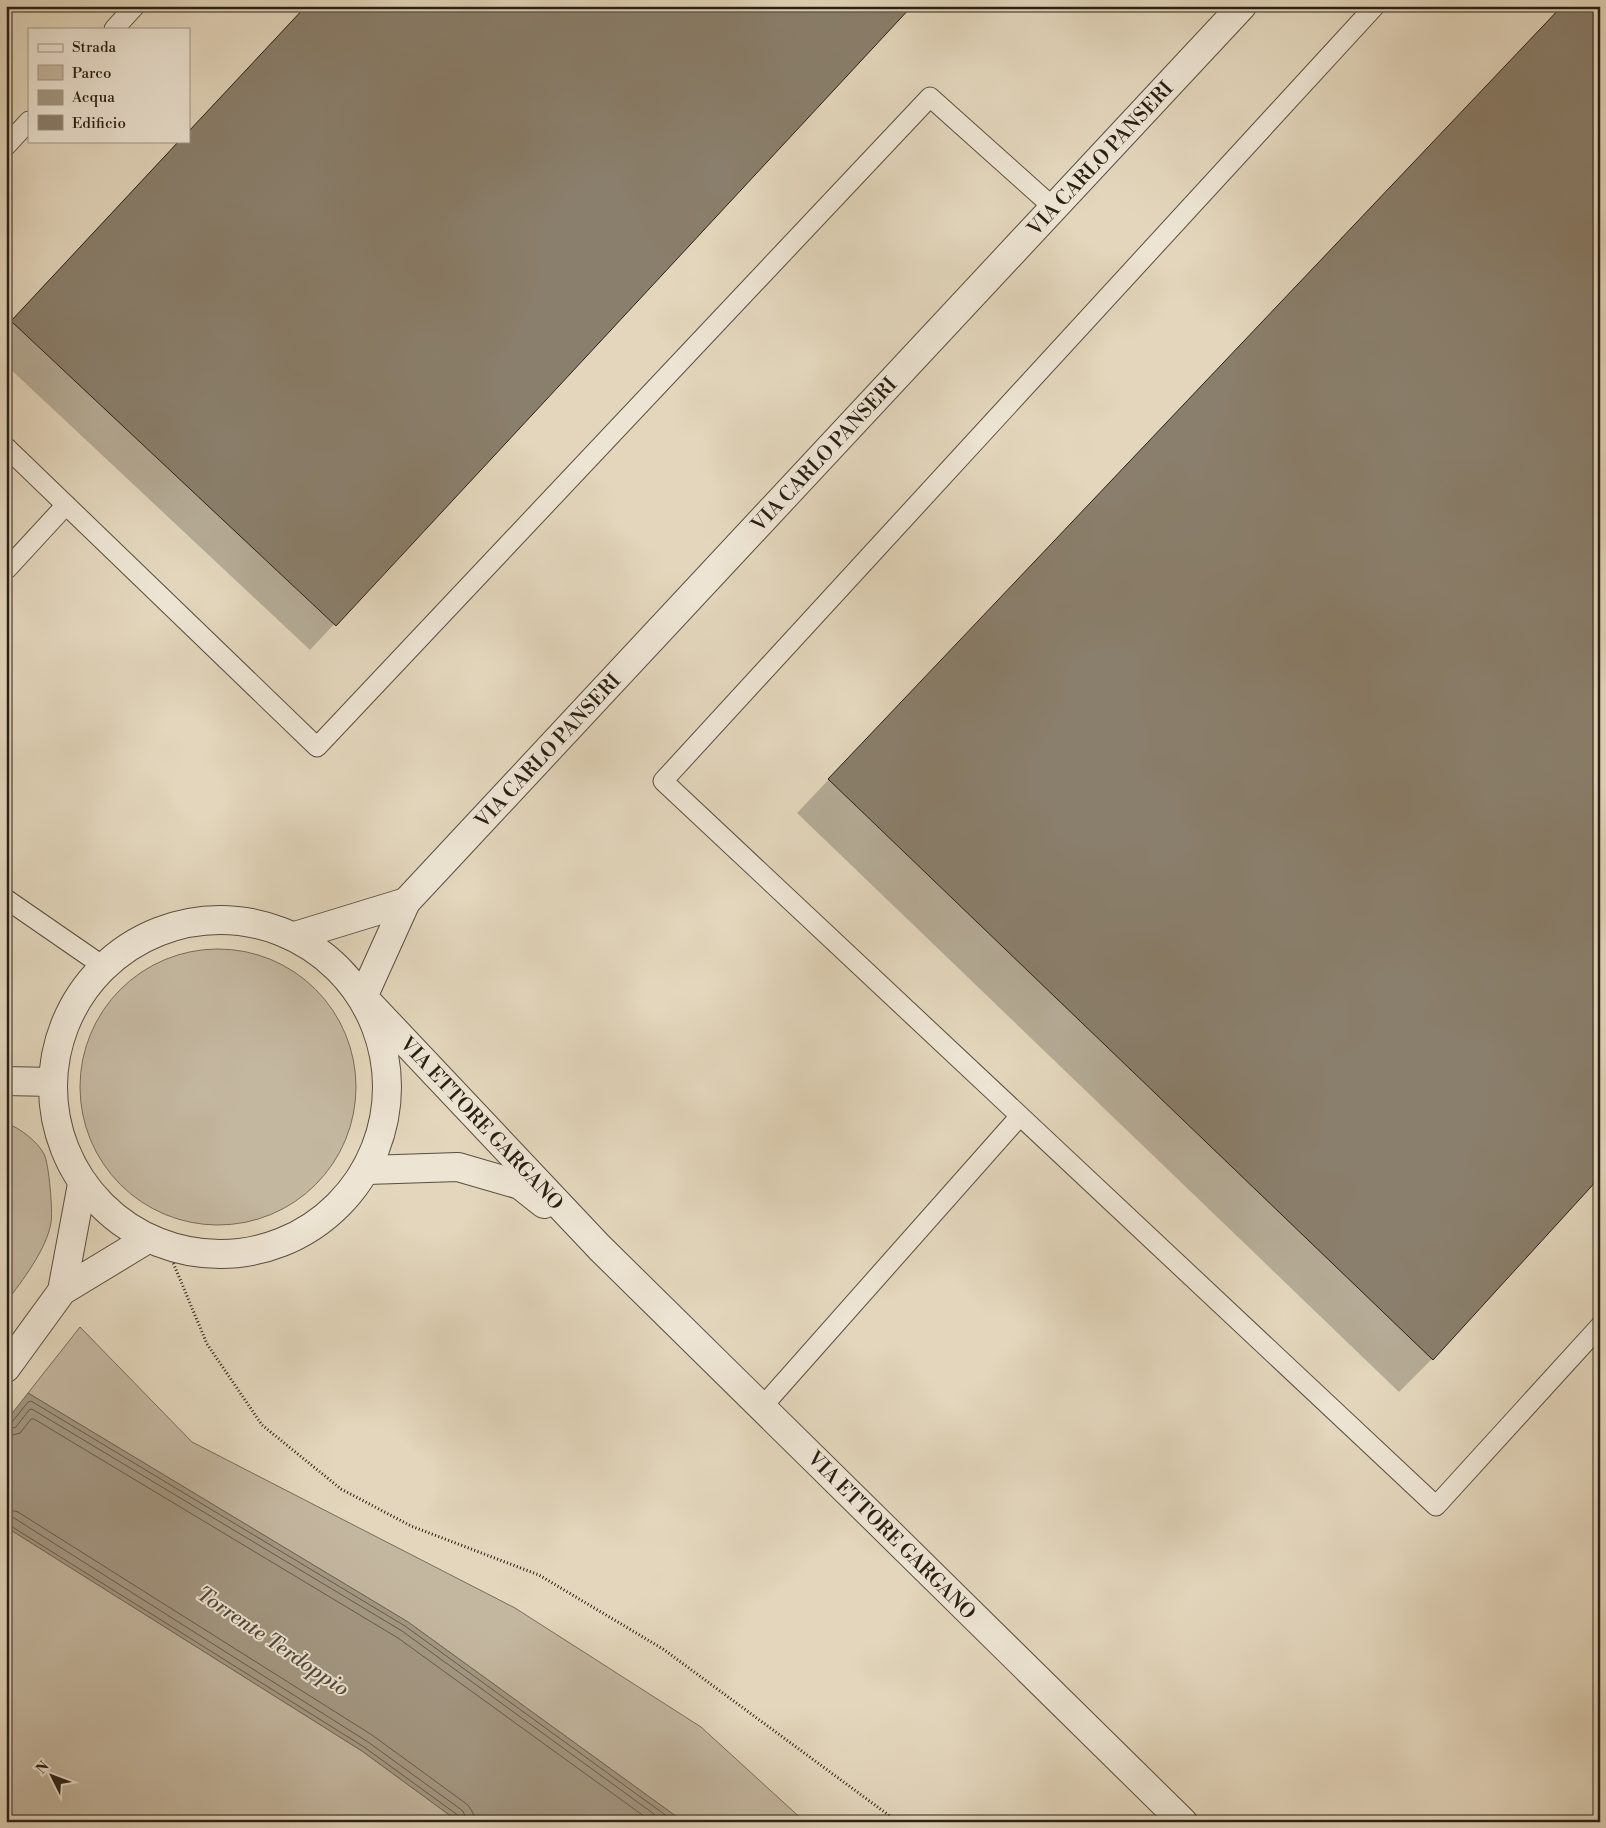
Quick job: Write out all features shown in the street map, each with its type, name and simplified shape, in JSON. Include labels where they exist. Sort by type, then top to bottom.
[{"type":"street","name":"VIA CARLO PANSERI","points":[[363,997],[406,902],[1242,6]]},
{"type":"street","name":"VIA CARLO PANSERI","points":[[295,936],[406,902]]},
{"type":"street","points":[[246,920],[295,936],[333,962],[363,997],[382,1038],[389,1083],[384,1128],[367,1170],[330,1215],[281,1245],[224,1256],[156,1244],[111,1216],[82,1184],[59,1135],[52,1082],[59,1039],[76,1000],[103,966],[145,936],[194,921],[246,920]]},
{"type":"street","name":"VIA ETTORE GARGANO","points":[[363,997],[600,1248],[1183,1822]]},
{"type":"street","points":[[6,1081],[52,1082]]},
{"type":"street","name":"VIA ETTORE GARGANO","points":[[367,1170],[458,1167],[520,1185],[600,1248]]},
{"type":"street","points":[[6,1368],[62,1291],[82,1184]]},
{"type":"street","points":[[62,1291],[156,1244]]},
{"type":"lane","points":[[115,28],[135,6]]},
{"type":"lane","points":[[1375,6],[663,781],[1436,1506],[1600,1326]]},
{"type":"lane","points":[[6,447],[317,747],[930,97],[1054,208]]},
{"type":"lane","points":[[6,146],[28,122]]},
{"type":"lane","points":[[6,570],[66,505]]},
{"type":"lane","points":[[6,899],[103,966]]},
{"type":"lane","points":[[762,1407],[1020,1116]]},
{"type":"path","points":[[156,1244],[207,1344],[262,1425],[341,1489],[411,1526],[539,1575],[663,1648],[898,1822]]},
{"type":"green space","points":[[218,949],[245,952],[271,960],[294,973],[315,990],[332,1011],[345,1034],[353,1060],[356,1087],[353,1114],[345,1140],[332,1163],[315,1184],[294,1201],[271,1214],[245,1222],[218,1225],[191,1222],[165,1214],[142,1201],[121,1184],[104,1163],[91,1140],[83,1114],[80,1087],[83,1060],[91,1034],[104,1011],[121,990],[142,973],[165,960],[191,952]]},
{"type":"green space","points":[[6,1123],[28,1136],[44,1154],[49,1177],[51,1223],[39,1254],[6,1302]]},
{"type":"green space","points":[[80,1327],[192,1442],[515,1608],[701,1727],[805,1822],[684,1822],[408,1622],[28,1393]]},
{"type":"green space","points":[[6,1527],[362,1751],[459,1822],[6,1822]]},
{"type":"water","name":"Torrente Terdoppio","points":[[28,1393],[408,1622],[684,1822],[459,1822],[362,1751],[6,1527],[6,1421]]},
{"type":"building","points":[[306,6],[912,6],[336,626],[11,321],[178,142],[190,142],[190,130]]},
{"type":"building","points":[[1562,6],[1600,6],[1600,1177],[1433,1360],[828,779]]}]
